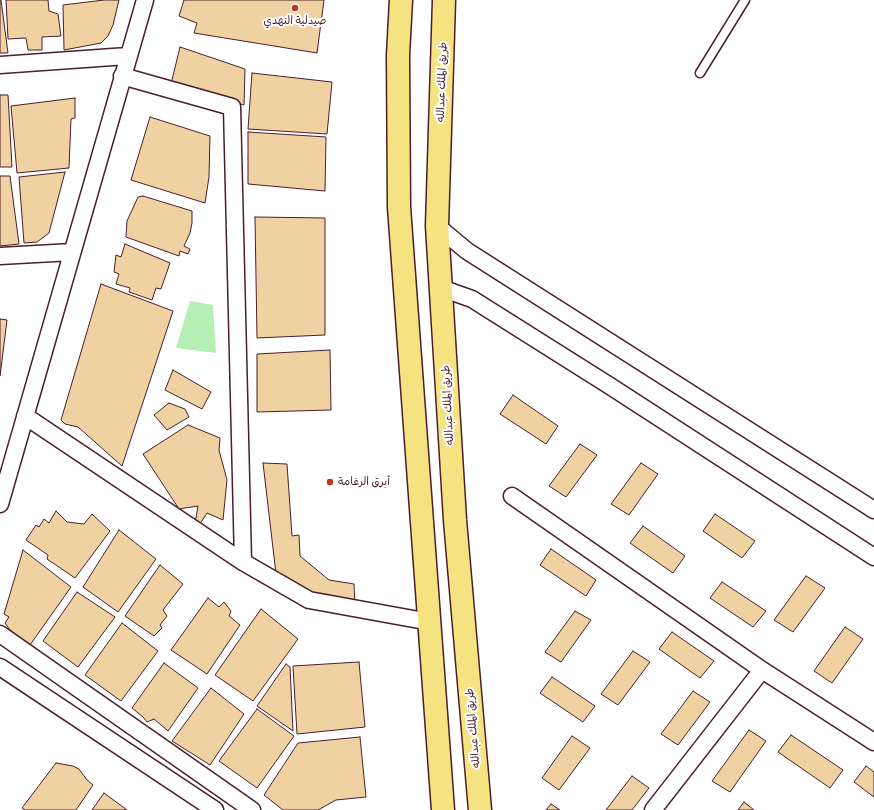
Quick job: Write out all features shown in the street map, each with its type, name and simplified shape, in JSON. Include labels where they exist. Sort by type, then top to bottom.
[{"type":"highway","points":[[401,0],[398,55],[399,207],[430,622],[440,804]]},
{"type":"highway","name":"طريق الملك عبدالله","points":[[444,0],[437,226],[455,520],[480,810]]},
{"type":"street","points":[[0,504],[144,0]]},
{"type":"street","points":[[0,65],[127,56]]},
{"type":"street","points":[[122,76],[232,108],[243,562]]},
{"type":"street","points":[[437,226],[467,252],[874,510]]},
{"type":"street","points":[[0,256],[72,252]]},
{"type":"street","points":[[441,288],[472,299],[604,382],[874,557]]},
{"type":"street","points":[[25,416],[243,562],[309,600],[430,622]]},
{"type":"street","points":[[512,496],[762,670],[874,742]]},
{"type":"street","points":[[0,634],[252,810]]},
{"type":"street","points":[[0,667],[215,810]]},
{"type":"street","points":[[653,810],[762,670]]},
{"type":"lane","points":[[700,73],[745,0]]},
{"type":"green space","points":[[190,301],[213,305],[216,353],[176,348]]},
{"type":"building","points":[[1,0],[8,53],[0,53]]},
{"type":"building","points":[[6,0],[48,0],[49,11],[58,14],[61,36],[42,37],[42,50],[28,50],[26,38],[8,39]]},
{"type":"building","points":[[104,0],[119,0],[113,25],[108,36],[101,43],[64,50],[63,5]]},
{"type":"building","points":[[184,0],[324,0],[317,53],[194,33],[197,23],[179,16]]},
{"type":"building","points":[[180,47],[245,69],[244,105],[171,84]]},
{"type":"building","points":[[252,73],[332,82],[327,134],[248,129]]},
{"type":"building","points":[[0,95],[8,95],[12,167],[0,167]]},
{"type":"building","points":[[75,98],[75,118],[71,119],[69,168],[17,173],[11,106]]},
{"type":"building","points":[[150,117],[210,136],[209,177],[205,203],[131,180]]},
{"type":"building","points":[[248,132],[326,137],[325,191],[248,184]]},
{"type":"building","points":[[65,172],[49,233],[37,242],[24,243],[19,177]]},
{"type":"building","points":[[0,176],[10,176],[19,244],[0,246]]},
{"type":"building","points":[[143,196],[192,211],[190,233],[184,246],[190,249],[188,254],[180,251],[179,256],[126,237],[127,221],[138,197]]},
{"type":"building","points":[[255,217],[325,218],[325,335],[257,338]]},
{"type":"building","points":[[125,244],[170,263],[161,289],[156,288],[152,300],[129,292],[130,288],[116,284],[119,274],[114,272],[116,255],[121,257]]},
{"type":"building","points":[[101,284],[173,311],[122,466],[78,427],[65,424],[61,420]]},
{"type":"building","points":[[0,319],[7,320],[0,376]]},
{"type":"building","points":[[330,350],[331,410],[257,412],[257,354]]},
{"type":"building","points":[[173,370],[211,392],[202,409],[165,390]]},
{"type":"building","points":[[513,395],[558,426],[546,444],[500,414]]},
{"type":"building","points":[[169,403],[185,409],[189,417],[167,430],[154,415]]},
{"type":"building","points":[[188,425],[220,438],[219,450],[227,480],[223,520],[207,513],[198,527],[193,523],[196,518],[198,506],[179,509],[143,454]]},
{"type":"building","points":[[580,444],[597,455],[566,497],[549,486]]},
{"type":"building","points":[[263,463],[287,464],[292,536],[299,535],[300,556],[329,580],[354,584],[355,605],[316,598],[276,574]]},
{"type":"building","points":[[641,463],[658,474],[629,515],[611,504]]},
{"type":"building","points":[[56,511],[67,522],[84,524],[92,514],[110,531],[75,578],[47,559],[48,555],[26,540],[36,525],[39,527],[44,519],[49,523]]},
{"type":"building","points":[[715,514],[755,541],[742,558],[703,531]]},
{"type":"building","points":[[643,526],[685,556],[673,573],[630,543]]},
{"type":"building","points":[[119,530],[156,559],[118,612],[83,587]]},
{"type":"building","points":[[551,549],[596,580],[586,596],[540,565]]},
{"type":"building","points":[[23,550],[71,587],[30,645],[10,630],[5,623],[9,617],[4,614]]},
{"type":"building","points":[[160,565],[183,584],[163,610],[167,616],[160,625],[162,628],[154,636],[125,616]]},
{"type":"building","points":[[806,576],[825,588],[793,632],[774,620]]},
{"type":"building","points":[[722,582],[766,611],[753,627],[710,598]]},
{"type":"building","points":[[77,592],[115,617],[78,667],[43,641]]},
{"type":"building","points":[[208,598],[219,607],[224,602],[231,611],[229,616],[240,625],[207,674],[171,650]]},
{"type":"building","points":[[261,609],[298,639],[253,701],[215,675]]},
{"type":"building","points":[[575,611],[591,620],[561,662],[545,652]]},
{"type":"building","points":[[122,623],[158,651],[121,701],[85,675]]},
{"type":"building","points":[[845,627],[863,639],[832,683],[814,671]]},
{"type":"building","points":[[672,632],[714,661],[700,678],[659,649]]},
{"type":"building","points":[[633,651],[650,662],[618,705],[601,694]]},
{"type":"building","points":[[359,662],[365,727],[297,734],[293,666]]},
{"type":"building","points":[[164,663],[198,688],[168,731],[154,719],[147,722],[132,708]]},
{"type":"building","points":[[286,664],[290,667],[293,731],[257,706]]},
{"type":"building","points":[[552,677],[595,706],[583,722],[540,693]]},
{"type":"building","points":[[211,688],[244,714],[210,765],[172,741]]},
{"type":"building","points":[[693,691],[710,702],[678,745],[661,734]]},
{"type":"building","points":[[257,709],[294,736],[257,788],[219,761]]},
{"type":"building","points":[[749,730],[766,741],[730,792],[712,781]]},
{"type":"building","points":[[791,735],[843,770],[830,788],[778,752]]},
{"type":"building","points":[[572,736],[590,748],[559,790],[542,778]]},
{"type":"building","points":[[360,737],[366,797],[336,800],[318,810],[283,810],[264,795],[298,743]]},
{"type":"building","points":[[56,763],[73,766],[79,769],[87,780],[93,785],[76,810],[25,810],[22,808]]},
{"type":"building","points":[[866,766],[874,772],[874,797],[854,782]]},
{"type":"building","points":[[632,776],[649,788],[632,810],[606,810]]},
{"type":"building","points":[[104,793],[127,810],[92,810]]},
{"type":"building","points":[[744,802],[754,810],[738,810]]},
{"type":"building","points":[[551,804],[560,810],[546,810]]},
{"type":"place","name":"صيدلية النهدي","points":[[295,8]]},
{"type":"place","name":"أبرق الرغامة","points":[[330,482]]}]
